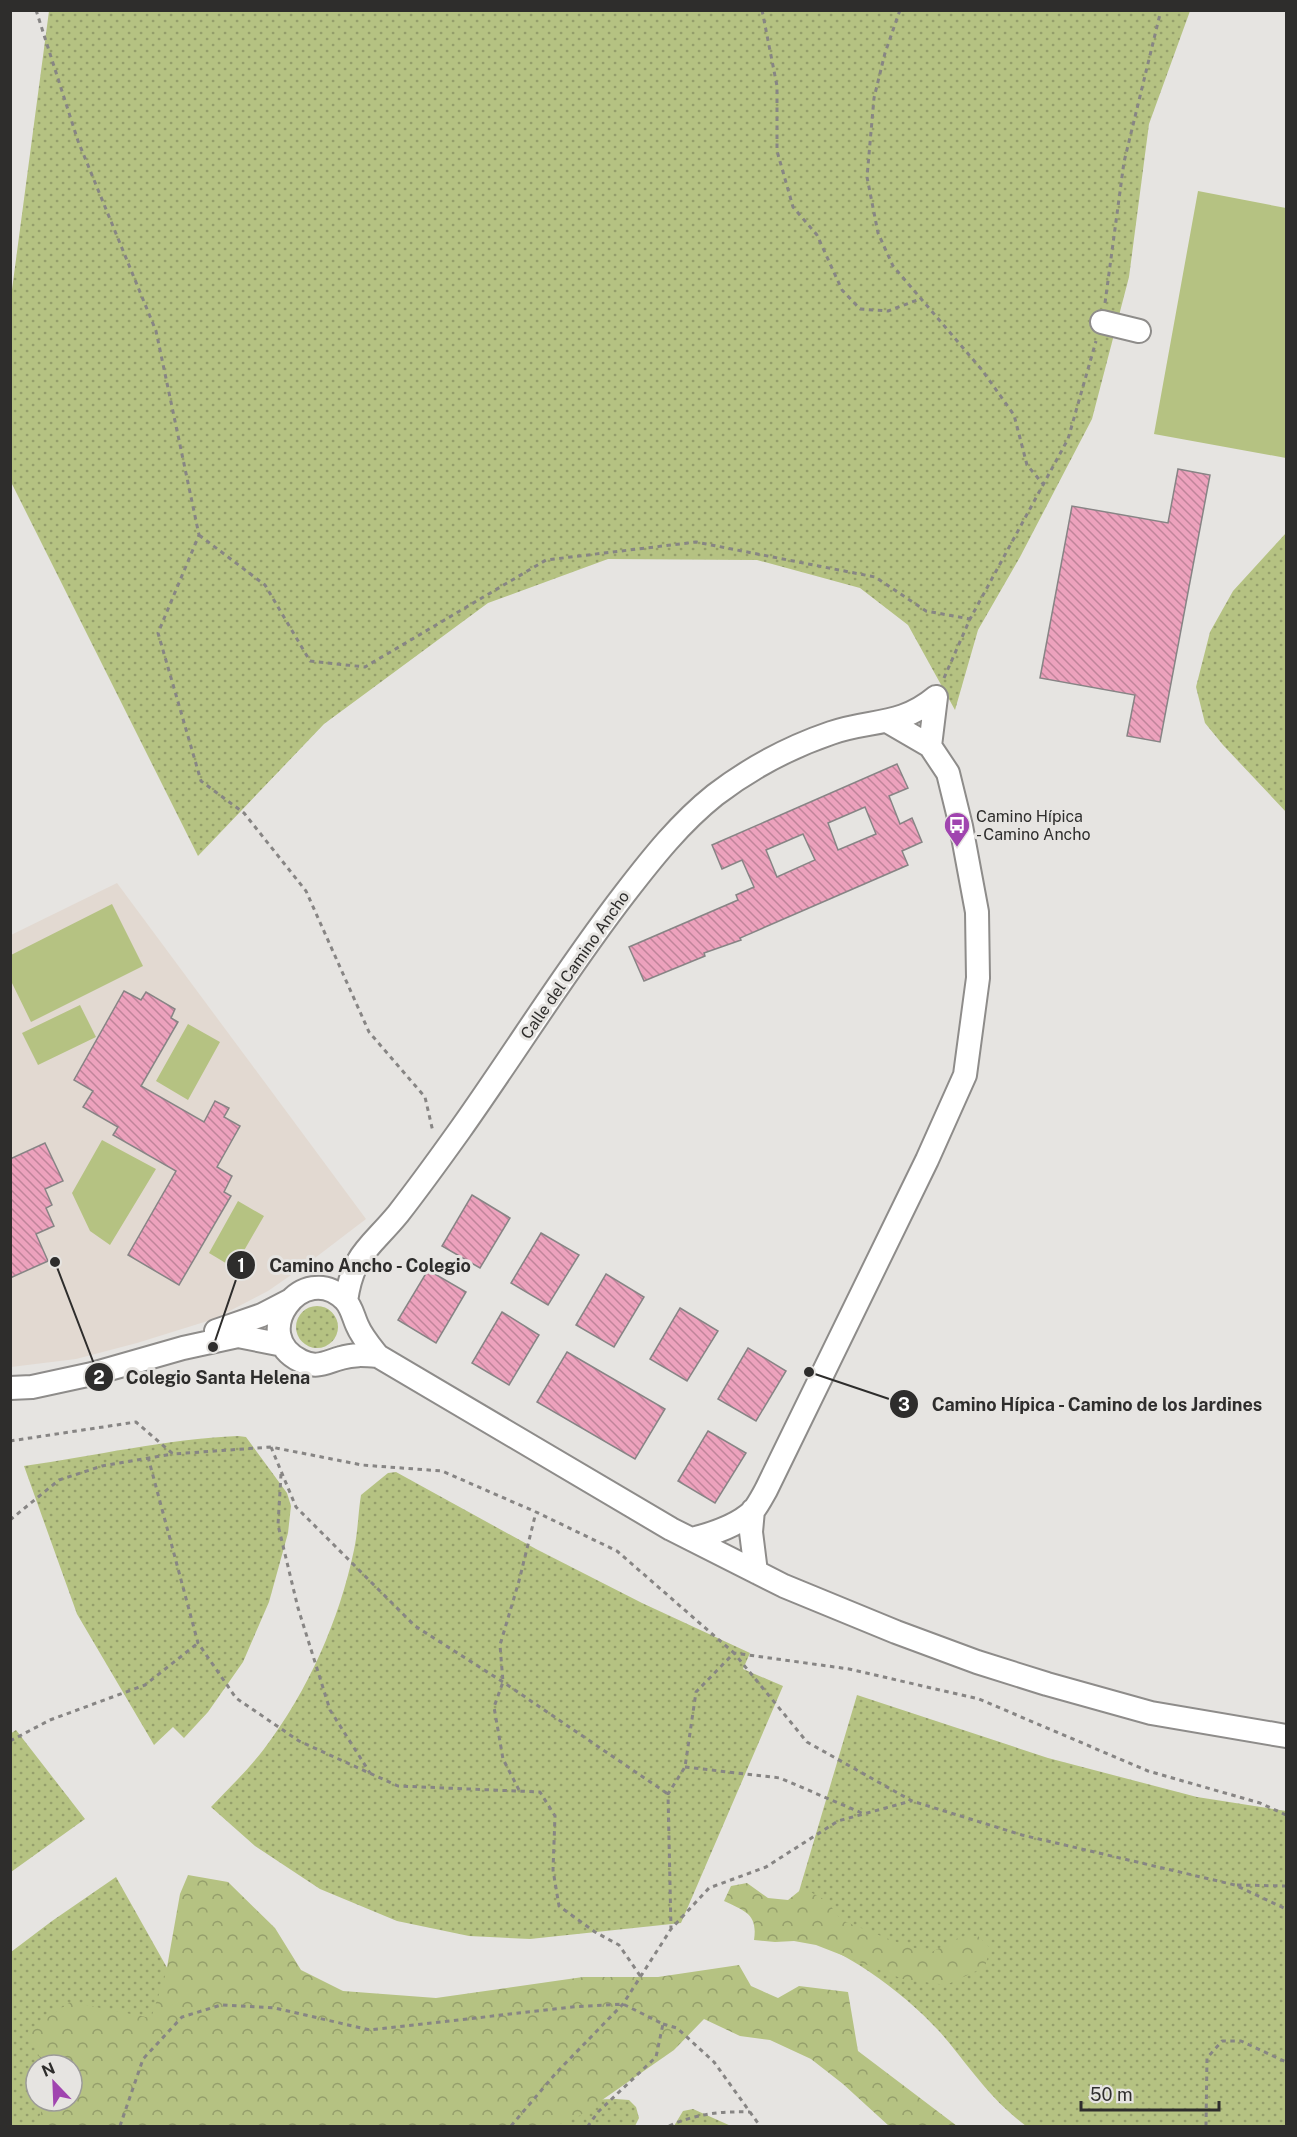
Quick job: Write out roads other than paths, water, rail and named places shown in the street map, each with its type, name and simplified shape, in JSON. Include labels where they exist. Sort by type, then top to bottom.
[{"type":"street","points":[[1102,322],[1139,331]]},
{"type":"street","name":"Calle del Camino Ancho","points":[[346,1301],[353,1267],[369,1245],[397,1215],[460,1131],[602,923],[667,839],[715,795],[767,761],[831,733],[909,714],[924,707],[936,697],[930,746]]},
{"type":"street","points":[[692,1539],[724,1528],[753,1510],[766,1490],[965,1075],[978,978],[977,912],[962,826],[948,773],[930,746],[886,721]]},
{"type":"street","points":[[183,1348],[211,1333],[262,1315],[299,1293],[311,1289],[324,1289],[336,1293],[346,1301],[364,1339],[378,1356],[671,1529],[784,1586],[896,1632],[977,1662],[1047,1684],[1151,1713],[1287,1736]]},
{"type":"street","points":[[289,1301],[282,1311],[279,1334],[283,1345],[291,1355],[302,1362],[315,1365],[328,1364],[340,1358],[358,1355],[378,1356]]},
{"type":"street","points":[[340,1358],[349,1349],[355,1337],[356,1324]]},
{"type":"street","points":[[10,1388],[32,1387],[92,1374],[183,1348],[238,1336],[283,1345]]},
{"type":"street","points":[[753,1510],[751,1532],[756,1572]]},
{"type":"place","name":"Camino Hípica - Camino Ancho","points":[[957,848]]},
{"type":"place","name":"Colegio Santa Helena","points":[[55,1262]]},
{"type":"place","name":"Camino Ancho - Colegio","points":[[213,1347]]},
{"type":"place","name":"Camino Hípica - Camino de los Jardines","points":[[809,1372]]}]
